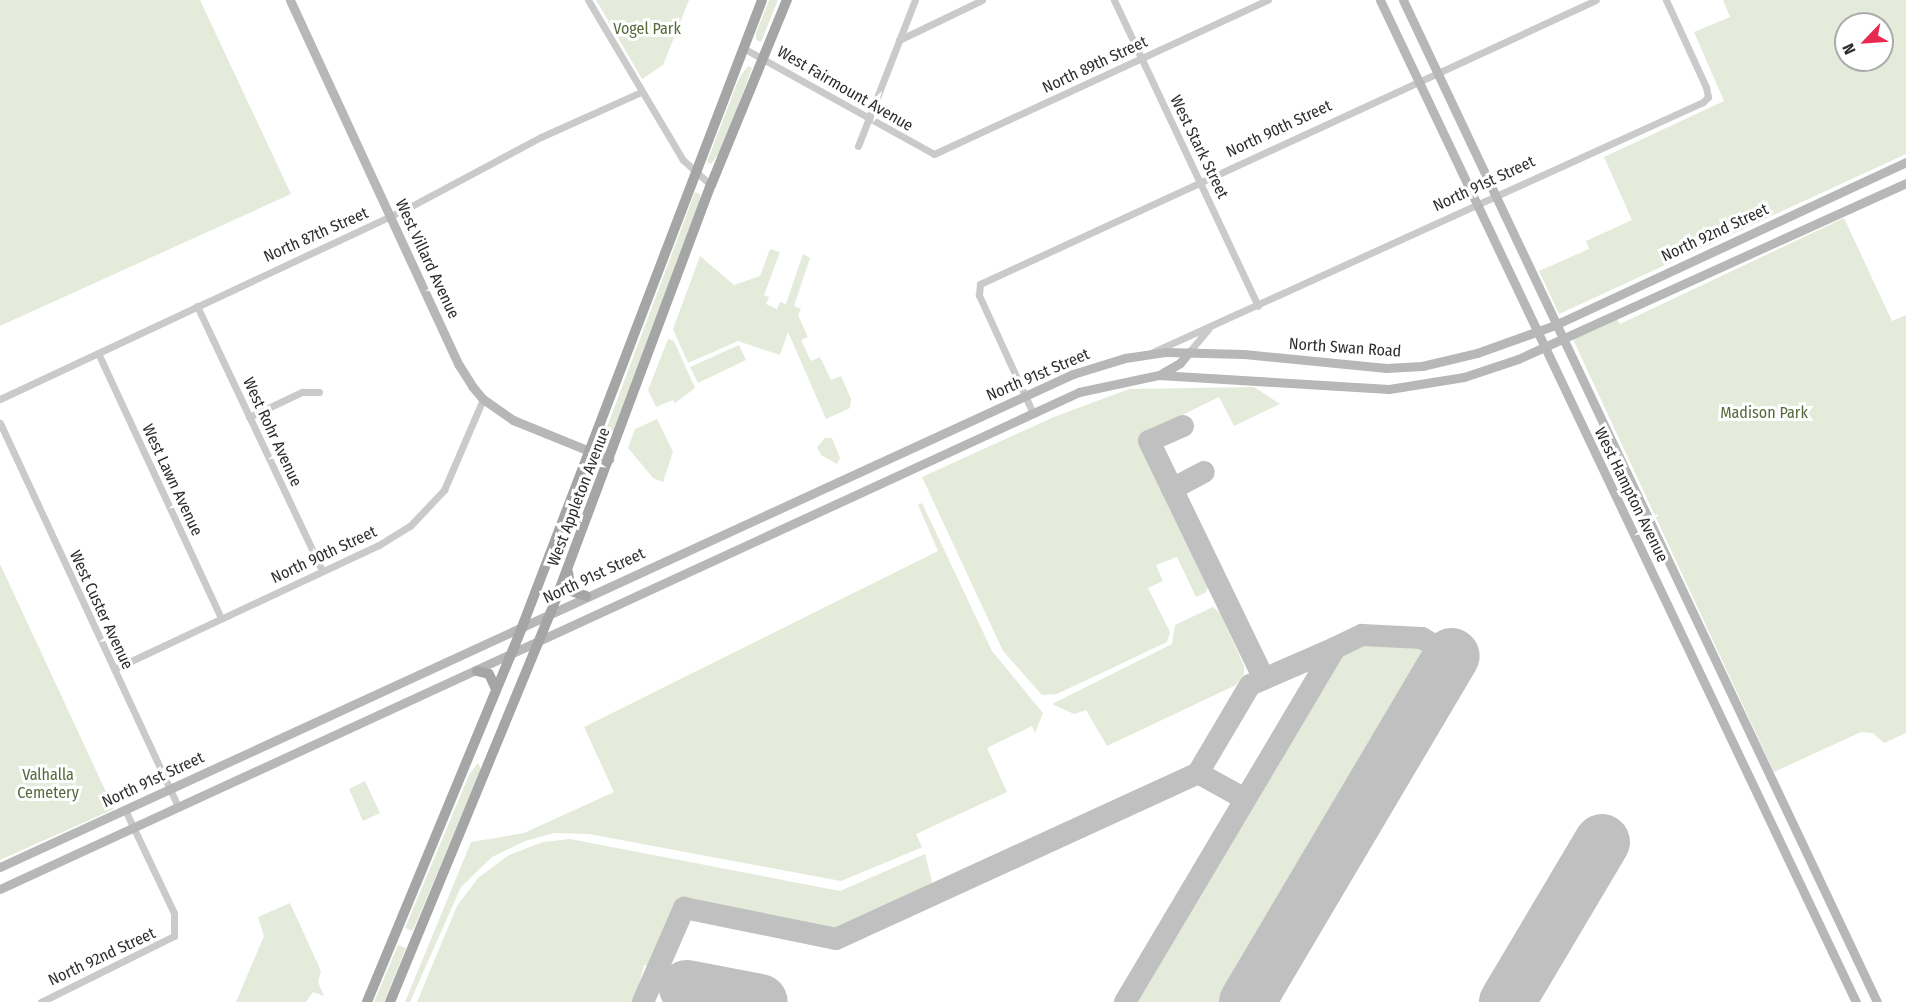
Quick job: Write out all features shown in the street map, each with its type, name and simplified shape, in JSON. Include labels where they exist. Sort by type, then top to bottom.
[{"type":"main road","name":"West Villard Avenue","points":[[290,0],[459,365],[483,399],[513,420],[609,459]]},
{"type":"main road","name":"West Appleton Avenue","points":[[367,1002],[522,627],[762,0]]},
{"type":"main road","name":"West Appleton Avenue","points":[[390,1002],[551,612],[711,185],[787,0]]},
{"type":"main road","name":"West Hampton Avenue","points":[[1380,0],[1856,1002]]},
{"type":"main road","name":"West Hampton Avenue","points":[[1403,0],[1877,1002]]},
{"type":"main road","name":"North 92nd Street","points":[[1537,332],[1906,162]]},
{"type":"main road","name":"North 92nd Street","points":[[1544,347],[1906,183]]},
{"type":"main road","name":"North Swan Road","points":[[1146,355],[1189,352],[1395,368],[1422,366],[1477,353],[1537,332]]},
{"type":"main road","points":[[1159,375],[1389,389],[1434,384],[1482,372],[1544,347]]},
{"type":"main road","points":[[1159,375],[1180,363],[1189,352]]},
{"type":"main road","name":"North 91st Street","points":[[0,867],[1073,374],[1146,355]]},
{"type":"main road","name":"North 91st Street","points":[[0,888],[538,643],[1032,411],[1079,392],[1159,375]]},
{"type":"main road","points":[[561,526],[580,537]]},
{"type":"main road","points":[[568,568],[571,591],[586,596]]},
{"type":"main road","points":[[477,671],[489,674],[496,689]]},
{"type":"street","points":[[588,0],[641,92],[696,174],[711,185]]},
{"type":"street","points":[[858,146],[915,0]]},
{"type":"street","points":[[899,40],[982,0]]},
{"type":"street","name":"West Stark Street","points":[[1114,0],[1258,306]]},
{"type":"street","name":"North 89th Street","points":[[934,154],[1268,0]]},
{"type":"street","name":"North 90th Street","points":[[1025,396],[978,290],[980,284],[1437,71],[1596,0]]},
{"type":"street","name":"North 91st Street","points":[[1146,355],[1208,329],[1708,97],[1666,0]]},
{"type":"street","name":"West Fairmount Avenue","points":[[743,48],[934,154]]},
{"type":"street","name":"North 87th Street","points":[[0,399],[390,216],[541,136],[641,92]]},
{"type":"street","name":"West Rohr Avenue","points":[[197,306],[322,570]]},
{"type":"street","name":"North 91st Street","points":[[1189,352],[1208,329]]},
{"type":"street","name":"West Lawn Avenue","points":[[98,353],[221,618]]},
{"type":"street","points":[[249,417],[302,392],[319,392]]},
{"type":"street","points":[[1025,396],[1032,411]]},
{"type":"street","name":"North 90th Street","points":[[114,669],[393,537],[436,502],[483,399]]},
{"type":"street","name":"West Custer Avenue","points":[[0,423],[178,807]]},
{"type":"street","points":[[125,810],[134,827]]},
{"type":"street","name":"North 92nd Street","points":[[41,1002],[174,936],[174,913],[134,827]]},
{"type":"green space","points":[[0,0],[200,0],[291,194],[0,326]]},
{"type":"green space","name":"Vogel Park","points":[[596,0],[689,0],[663,65],[642,79]]},
{"type":"green space","points":[[769,0],[778,0],[761,42],[756,40],[756,33]]},
{"type":"green space","points":[[1723,0],[1906,0],[1906,154],[1559,314],[1539,271],[1589,249],[1586,241],[1632,220],[1604,157],[1724,101],[1694,32],[1730,17]]},
{"type":"green space","points":[[748,66],[752,68],[721,151],[711,164],[707,162],[739,78]]},
{"type":"green space","points":[[695,192],[700,194],[701,201],[614,430],[608,437],[604,435]]},
{"type":"green space","name":"Madison Park","points":[[1844,218],[1892,321],[1906,315],[1906,733],[1884,743],[1873,733],[1861,732],[1774,772],[1571,335],[1615,315],[1620,324]]},
{"type":"green space","points":[[770,249],[780,252],[764,295],[769,297],[766,304],[777,309],[780,302],[786,304],[803,254],[810,258],[794,306],[801,309],[798,315],[808,337],[801,340],[811,361],[820,357],[831,380],[841,376],[851,399],[850,408],[826,419],[788,332],[780,355],[738,341],[688,363],[673,329],[700,256],[734,285],[760,276]]},
{"type":"green space","points":[[668,339],[674,341],[695,388],[675,403],[673,400],[656,407],[648,390]]},
{"type":"green space","points":[[739,345],[746,360],[698,383],[690,367]]},
{"type":"green space","points":[[1254,387],[1280,404],[1234,426],[1219,397],[1139,436],[1208,587],[1205,593],[1196,597],[1177,557],[1156,565],[1163,581],[1148,588],[1170,632],[1167,642],[1057,694],[1042,695],[1003,651],[922,477],[1054,417],[1129,389]]},
{"type":"green space","points":[[657,419],[673,452],[663,482],[653,478],[628,448],[635,429]]},
{"type":"green space","points":[[825,438],[832,438],[840,458],[837,464],[821,455],[817,447]]},
{"type":"green space","points":[[922,503],[992,651],[1043,713],[1035,733],[1032,726],[987,748],[1007,792],[916,834],[922,847],[841,881],[589,834],[554,833],[525,841],[492,857],[461,887],[410,1002],[405,1002],[471,842],[524,833],[614,792],[584,727],[938,551],[918,505]]},
{"type":"green space","name":"Valhalla Cemetery","points":[[0,564],[114,809],[0,860]]},
{"type":"green space","points":[[1213,607],[1220,613],[1244,666],[1244,674],[1236,685],[1107,746],[1086,710],[1074,714],[1052,704],[1172,644],[1175,625]]},
{"type":"green space","points":[[1378,643],[1418,647],[1429,656],[1429,663],[1229,1002],[1134,1002],[1334,663],[1358,645]]},
{"type":"green space","points":[[478,763],[481,769],[412,931],[405,928],[469,775]]},
{"type":"green space","points":[[365,781],[380,813],[363,821],[349,789]]},
{"type":"green space","points":[[570,839],[840,891],[925,854],[932,882],[912,897],[855,924],[830,930],[677,901],[649,966],[644,965],[635,1002],[417,1002],[457,906],[478,878],[509,855],[543,842]]},
{"type":"green space","points":[[290,903],[321,971],[318,982],[324,996],[313,992],[306,1002],[236,1002],[264,936],[258,917]]},
{"type":"green space","points":[[398,945],[406,948],[384,1002],[374,1002]]},
{"type":"taxiway","points":[[1183,426],[1149,441],[1264,679]]},
{"type":"taxiway","points":[[1172,489],[1204,472]]},
{"type":"taxiway","points":[[1125,1002],[1335,648],[1362,635],[1422,638],[1452,656]]},
{"type":"taxiway","points":[[643,1002],[684,908],[836,939],[1198,773],[1250,685],[1335,648]]},
{"type":"taxiway","points":[[1198,773],[1245,799]]},
{"type":"runway","points":[[1247,1002],[1452,656]]},
{"type":"runway","points":[[1507,1002],[1602,842]]},
{"type":"runway","points":[[687,988],[760,1002]]}]
